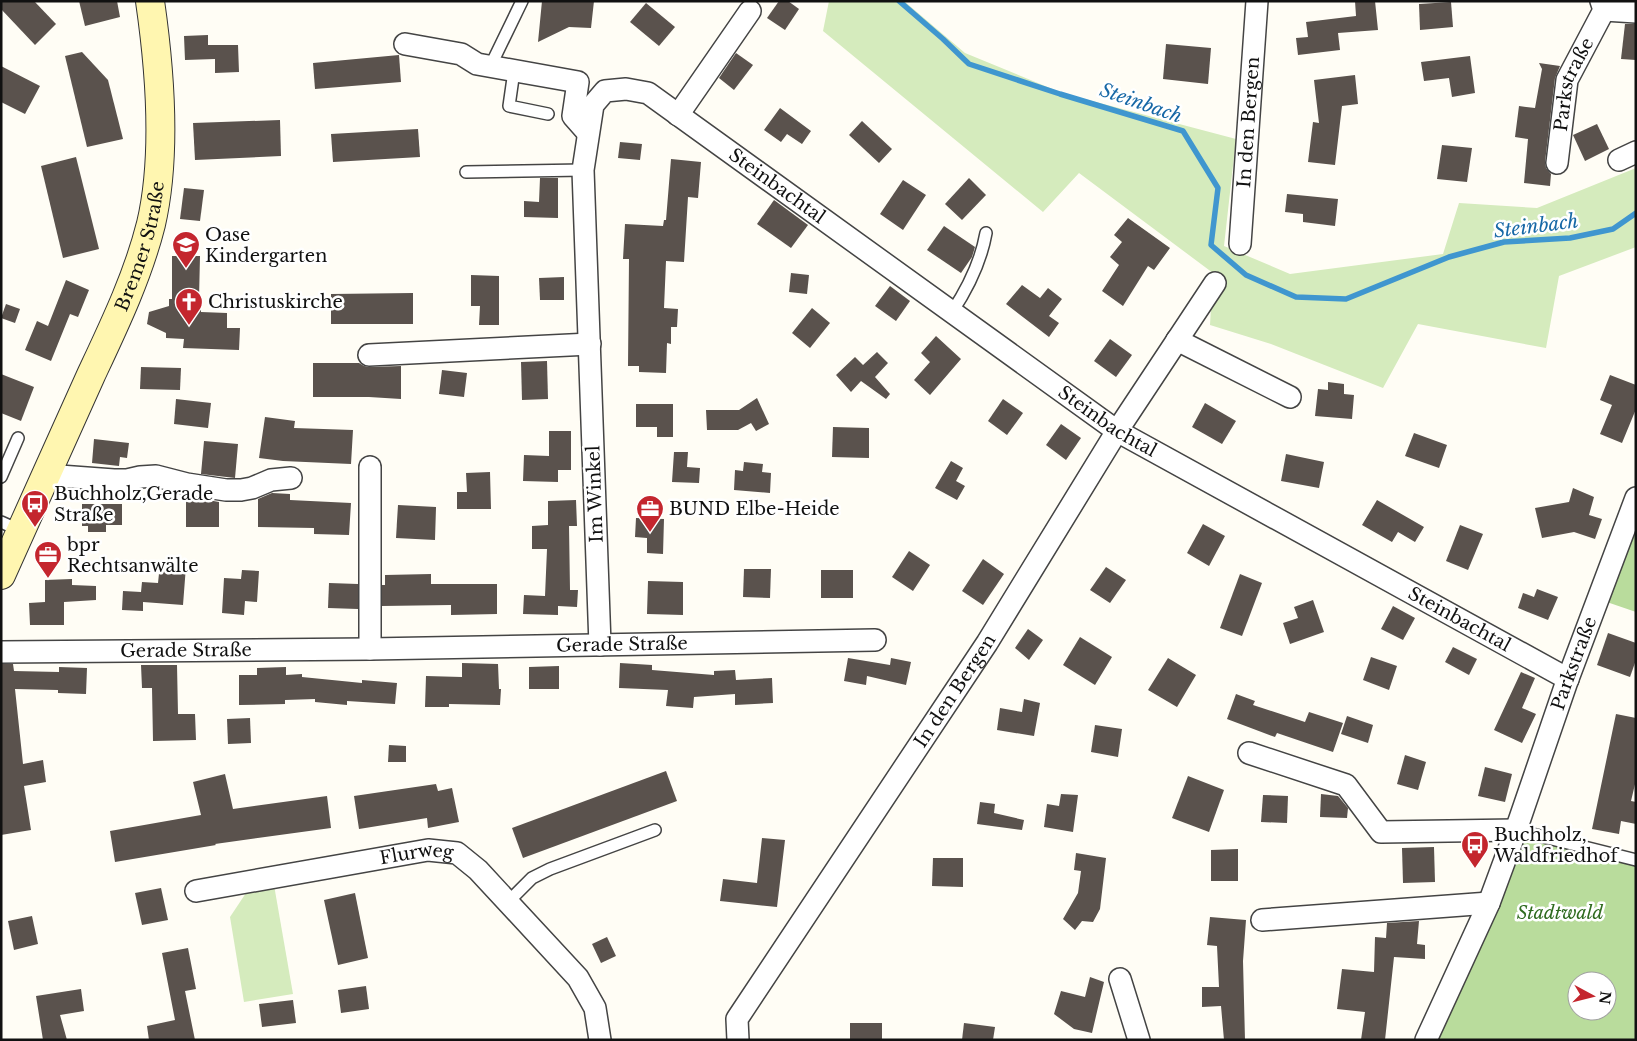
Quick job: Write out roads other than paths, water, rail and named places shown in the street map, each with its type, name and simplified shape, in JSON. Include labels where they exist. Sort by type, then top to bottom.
[{"type":"street","name":"Bremer Straße","points":[[2,569],[11,526],[46,475],[126,298],[151,224],[158,181],[160,139],[158,82],[150,1]]},
{"type":"street","name":"In den Bergen","points":[[1240,244],[1258,1]]},
{"type":"street","name":"Parkstraße","points":[[1557,163],[1567,80],[1602,6],[1636,12]]},
{"type":"street","points":[[678,115],[750,11]]},
{"type":"street","points":[[404,44],[461,54],[477,64],[490,67],[578,82],[573,116],[588,133]]},
{"type":"street","name":"Steinbachtal","points":[[588,133],[593,105],[605,91],[626,89],[648,93],[1117,431],[1568,679]]},
{"type":"street","name":"Im Winkel","points":[[588,133],[583,170],[600,645]]},
{"type":"street","name":"In den Bergen","points":[[738,1040],[736,1019],[987,643],[1117,431],[1214,283]]},
{"type":"street","points":[[1177,340],[1290,397]]},
{"type":"street","points":[[369,355],[590,344]]},
{"type":"street","points":[[370,467],[370,649]]},
{"type":"street","points":[[46,475],[114,480],[156,476],[187,484],[226,490],[252,488],[271,480],[291,478]]},
{"type":"street","name":"Parkstraße","points":[[1426,1040],[1490,903],[1568,679],[1636,498]]},
{"type":"street","name":"Gerade Straße","points":[[1,652],[370,649],[875,640]]},
{"type":"street","points":[[1249,753],[1346,785],[1380,832],[1516,830]]},
{"type":"street","name":"Flurweg","points":[[196,891],[428,850],[457,853],[478,870],[578,978],[596,1008],[600,1040]]},
{"type":"street","points":[[1262,920],[1490,903]]},
{"type":"street","points":[[1120,979],[1139,1040]]},
{"type":"lane","points":[[490,67],[522,1]]},
{"type":"lane","points":[[514,71],[509,106],[548,114]]},
{"type":"lane","points":[[466,172],[583,170]]},
{"type":"lane","points":[[952,312],[961,299],[973,274],[984,246],[986,233]]},
{"type":"lane","points":[[1,476],[18,438]]},
{"type":"lane","points":[[508,902],[535,876],[655,830]]},
{"type":"lane","points":[[1516,830],[1636,860]]},
{"type":"waterway","name":"Steinbach","points":[[899,1],[969,64],[1183,131],[1218,188],[1211,245],[1246,275],[1296,297],[1346,299],[1449,257],[1504,242],[1570,238],[1613,229],[1636,213]]},
{"type":"place","name":"Oase Kindergarten","points":[[186,269]]},
{"type":"place","name":"Christuskirche","points":[[189,326]]},
{"type":"place","name":"Buchholz,Gerade Straße","points":[[35,528]]},
{"type":"place","name":"BUND Elbe-Heide","points":[[650,533]]},
{"type":"place","name":"bpr Rechtsanwälte","points":[[48,579]]},
{"type":"place","name":"Buchholz, Waldfriedhof","points":[[1475,869]]},
{"type":"park label","name":"Stadtwald","points":[[1560,913]]}]
